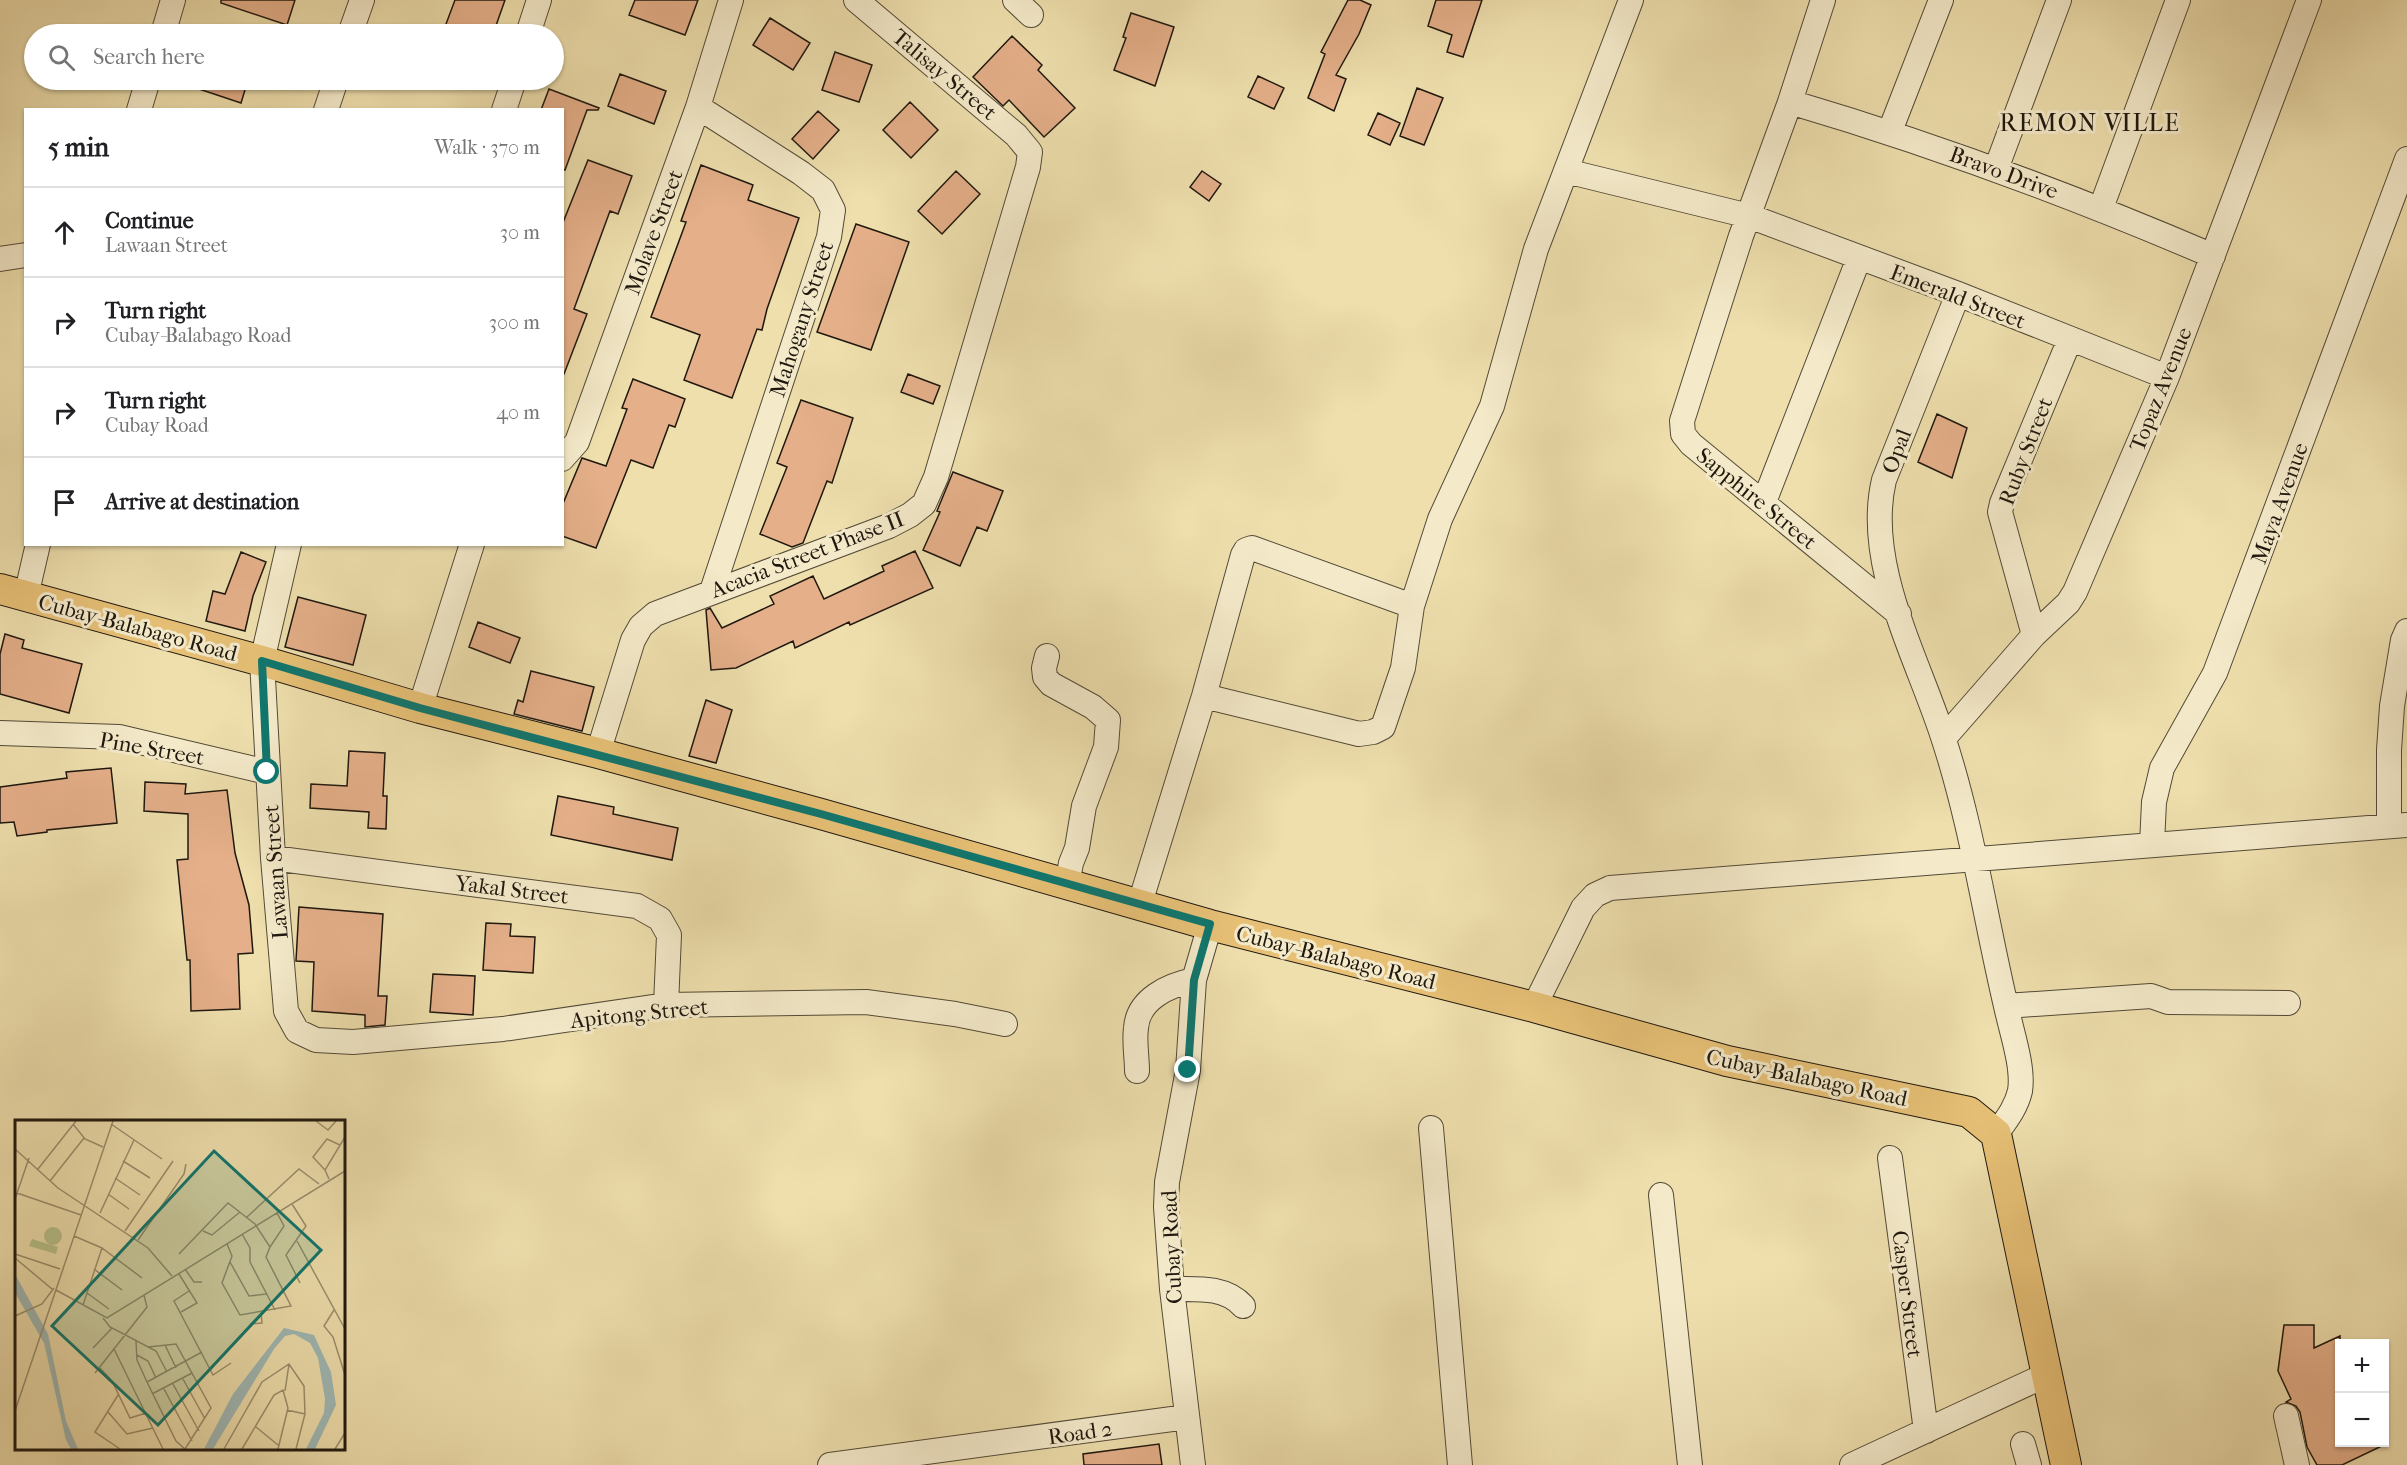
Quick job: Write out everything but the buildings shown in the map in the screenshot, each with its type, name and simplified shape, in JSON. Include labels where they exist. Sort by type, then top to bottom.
[{"type":"main road","name":"Cubay-Balabago Road","points":[[13,592],[262,661],[420,708],[598,753],[1067,885],[1534,1007],[1727,1062],[1970,1112],[1996,1134]]},
{"type":"main road","points":[[1996,1134],[2066,1465]]},
{"type":"street","points":[[165,24],[173,0]]},
{"type":"street","points":[[354,24],[362,0]]},
{"type":"street","points":[[531,24],[539,0]]},
{"type":"street","name":"Molave Street","points":[[564,457],[578,442],[698,107],[731,0]]},
{"type":"street","points":[[1204,696],[1346,732],[1359,734],[1373,732],[1383,727],[1403,668],[1412,606],[1440,519],[1492,406],[1536,249],[1631,0]]},
{"type":"street","name":"Sapphire Street","points":[[1823,0],[1682,421],[1683,434],[1691,444],[1899,614]]},
{"type":"street","points":[[1890,131],[1941,0]]},
{"type":"street","points":[[1996,169],[2059,0]]},
{"type":"street","points":[[2101,208],[2178,0]]},
{"type":"street","name":"Topaz Avenue","points":[[1944,738],[2034,635],[2060,613],[2075,592],[2167,377],[2309,0]]},
{"type":"street","name":"Talisay Street","points":[[866,3],[1016,135],[1030,152]]},
{"type":"street","points":[[140,108],[145,90]]},
{"type":"street","points":[[327,108],[333,90]]},
{"type":"street","points":[[505,108],[511,90]]},
{"type":"street","name":"Bravo Drive","points":[[1790,102],[1890,131],[1996,169],[2101,208],[2213,256]]},
{"type":"street","name":"Mahogany Street","points":[[698,107],[801,172],[823,190],[833,210],[829,237],[712,591]]},
{"type":"street","name":"Acacia Street Phase II","points":[[598,753],[633,640],[641,626],[655,614],[889,526],[910,515],[924,504],[936,477],[1028,167],[1030,152]]},
{"type":"street","name":"Maya Avenue","points":[[2152,843],[2154,802],[2162,768],[2216,673],[2406,165]]},
{"type":"street","name":"Emerald Street","points":[[1566,171],[1749,216],[1958,294],[2167,377]]},
{"type":"street","points":[[0,259],[24,255]]},
{"type":"street","points":[[1764,502],[1859,258]]},
{"type":"street","name":"Opal","points":[[1958,294],[1884,480],[1880,524],[1886,571],[1899,614],[1944,738],[1976,860],[2018,1062],[2020,1089],[2012,1113],[1996,1134]]},
{"type":"street","name":"Ruby Street","points":[[2034,635],[2000,512],[2070,339]]},
{"type":"street","points":[[13,592],[38,546]]},
{"type":"street","name":"Lawaan Street","points":[[286,1011],[267,772],[262,661],[290,546]]},
{"type":"street","points":[[420,708],[471,546]]},
{"type":"street","points":[[1140,903],[1246,550],[1252,548],[1412,606]]},
{"type":"street","points":[[1534,1007],[1583,908],[1594,895],[1610,888],[2398,825],[2389,750],[2392,706],[2403,640],[2407,631]]},
{"type":"street","points":[[1047,656],[1045,677],[1051,684],[1093,707],[1108,720],[1106,747],[1083,806],[1077,848],[1071,863],[1067,885]]},
{"type":"street","name":"Pine Street","points":[[0,733],[119,737],[267,772]]},
{"type":"street","name":"Yakal Street","points":[[273,858],[637,906],[660,919],[669,935],[666,1005]]},
{"type":"street","name":"Cubay Road","points":[[1193,1465],[1172,1289],[1166,1207],[1167,1182],[1188,1070],[1194,980],[1210,924]]},
{"type":"street","points":[[1137,1071],[1136,1027],[1140,1014],[1159,992],[1194,980]]},
{"type":"street","points":[[2006,1006],[2151,996],[2168,1002],[2288,1003]]},
{"type":"street","name":"Apitong Street","points":[[286,1011],[297,1031],[316,1040],[353,1042],[503,1029],[666,1005],[866,1002],[955,1014],[1005,1024]]},
{"type":"street","points":[[1431,1128],[1460,1465]]},
{"type":"street","name":"Casper Street","points":[[1890,1158],[1926,1431]]},
{"type":"street","points":[[1661,1195],[1690,1465]]},
{"type":"street","points":[[1172,1289],[1194,1289],[1232,1294],[1243,1306]]},
{"type":"street","points":[[1852,1465],[2046,1375]]},
{"type":"street","points":[[2286,1416],[2297,1465]]},
{"type":"street","name":"Road 2","points":[[830,1465],[1187,1417]]},
{"type":"district","name":"REMON VILLE","points":[[2090,123]]},
{"type":"route","points":[[267,772],[262,661],[420,708],[598,753],[1210,924],[1194,980],[1188,1070]]}]
